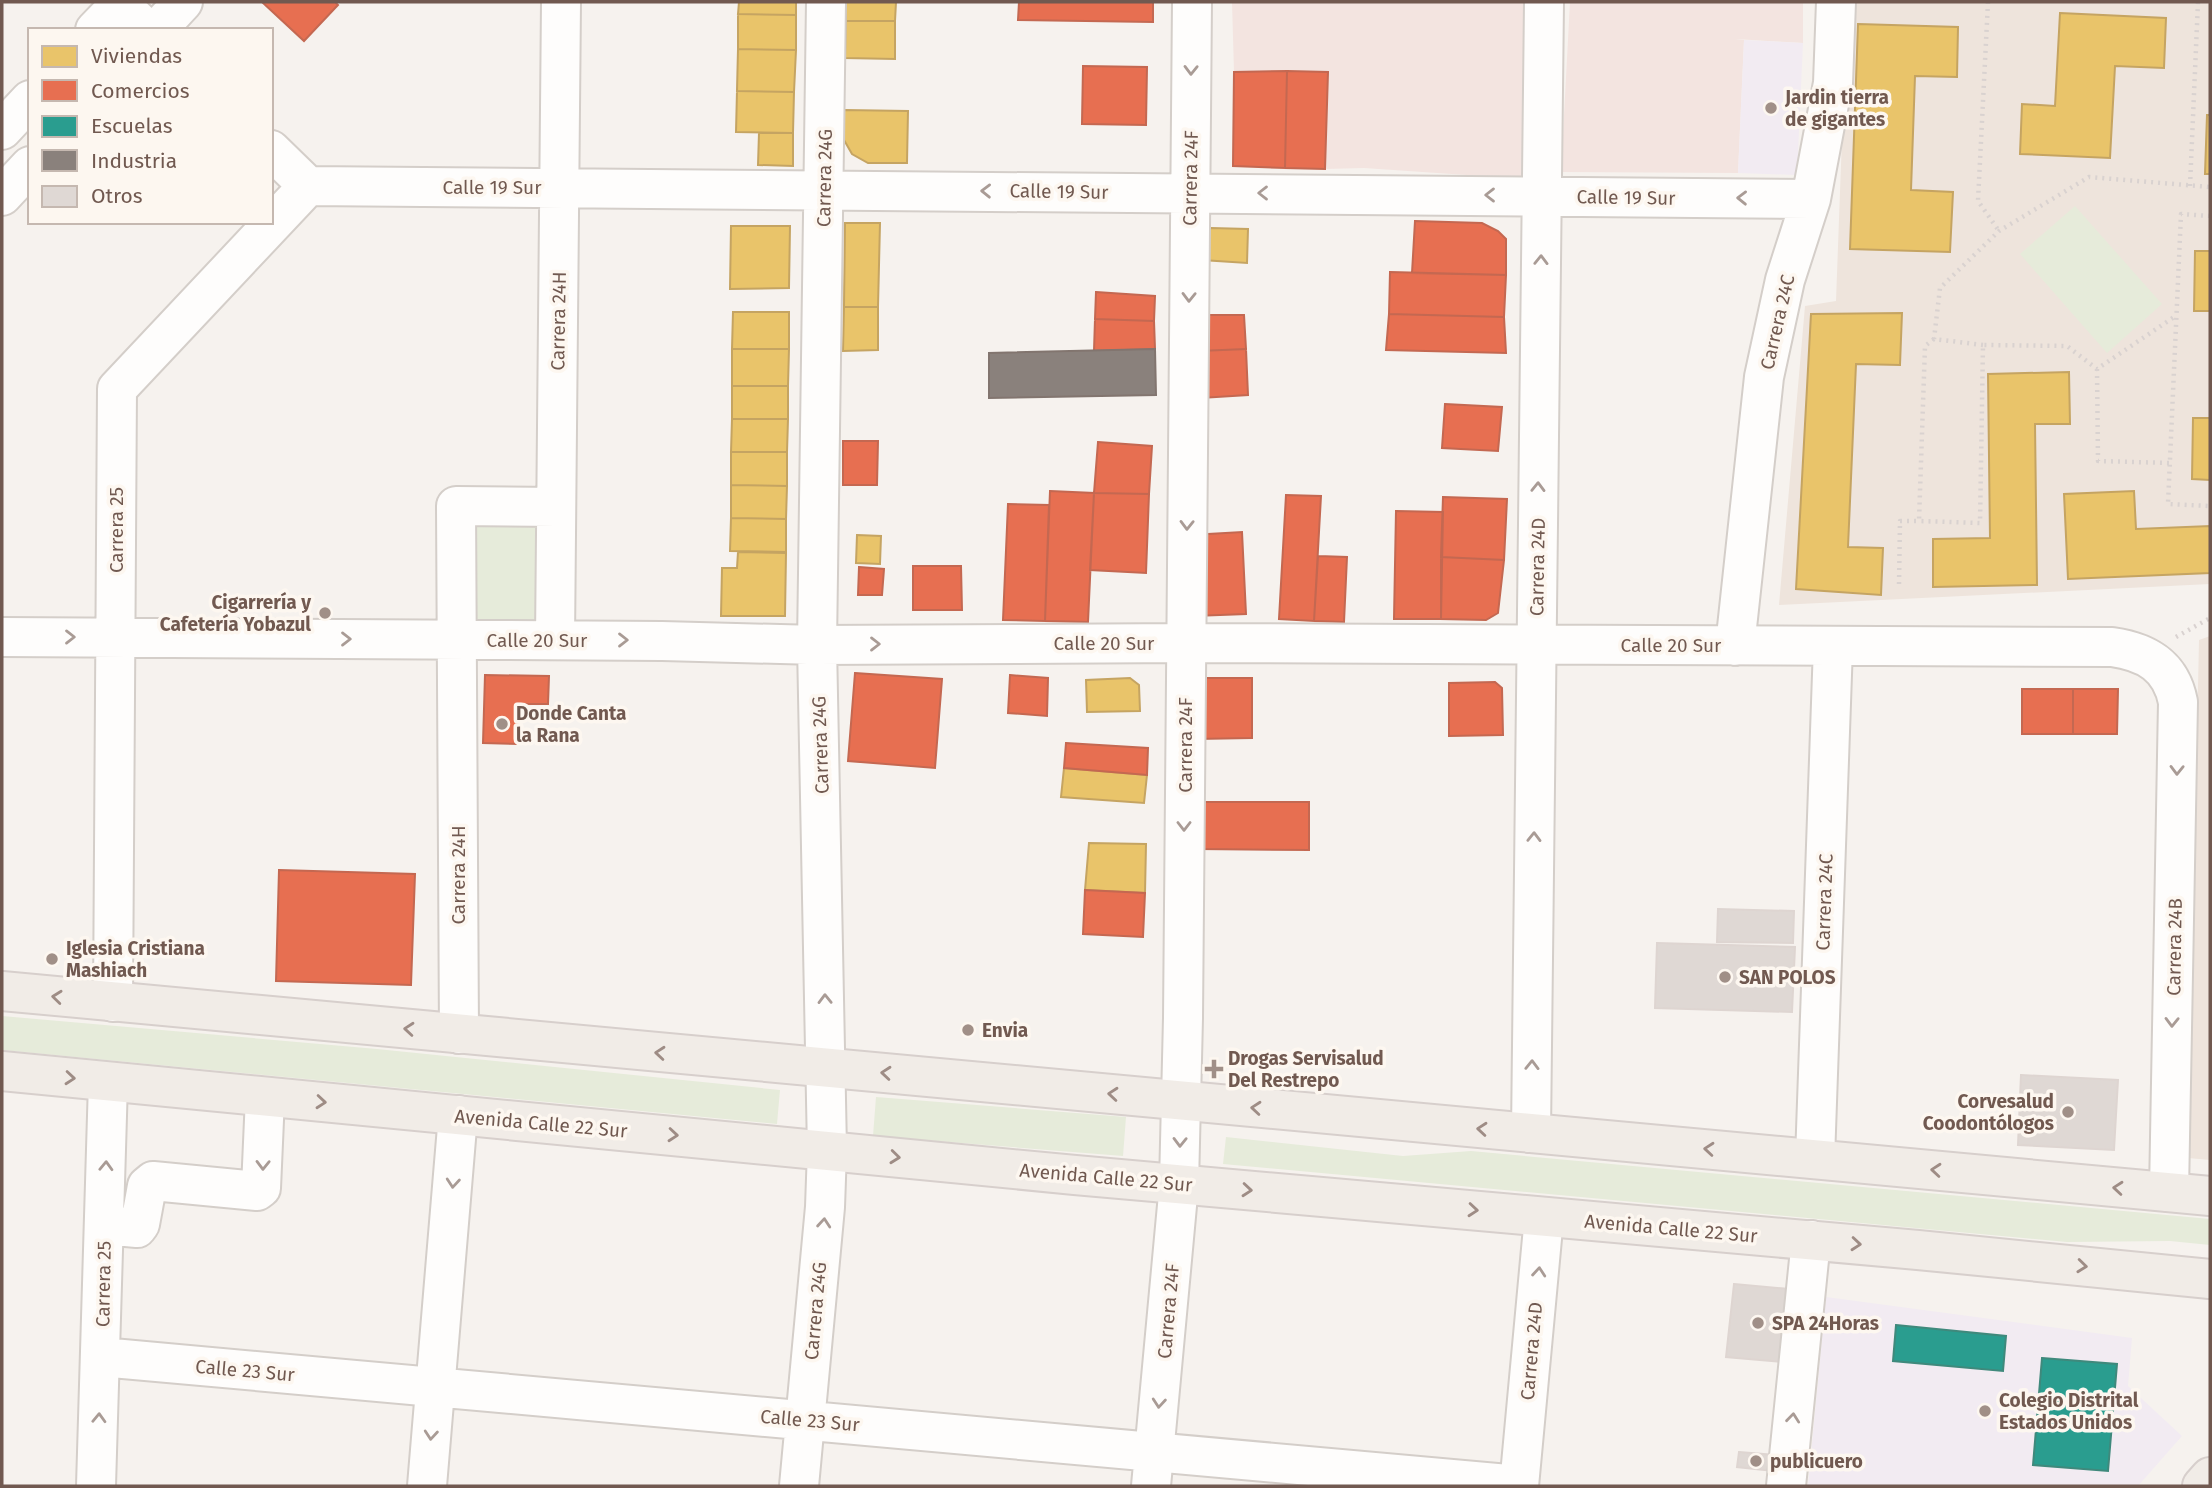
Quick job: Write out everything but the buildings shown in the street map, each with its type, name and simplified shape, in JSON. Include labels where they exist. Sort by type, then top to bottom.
[{"type":"main road","points":[[2,991],[2210,1196]]},
{"type":"main road","name":"Avenida Calle 22 Sur","points":[[2,1071],[1179,1184],[1811,1240],[2199,1282]]},
{"type":"main road","points":[[2202,1486],[2210,1477]]},
{"type":"street","points":[[159,28],[183,2]]},
{"type":"street","name":"Carrera 24H","points":[[555,640],[561,2]]},
{"type":"street","name":"Carrera 24G","points":[[799,1486],[825,1208],[827,1150],[817,645],[826,2]]},
{"type":"street","name":"Carrera 24F","points":[[1153,1470],[1179,1184],[1192,2]]},
{"type":"street","name":"Carrera 24D","points":[[1531,1133],[1544,2]]},
{"type":"street","name":"Carrera 24C","points":[[1735,646],[1764,377],[1785,280],[1811,199],[1833,83],[1836,2]]},
{"type":"street","points":[[114,9],[144,28]]},
{"type":"street","points":[[2,130],[28,102]]},
{"type":"street","points":[[273,152],[308,186]]},
{"type":"street","points":[[2,196],[28,168]]},
{"type":"street","name":"Calle 19 Sur","points":[[308,186],[1811,199]]},
{"type":"street","name":"Carrera 25","points":[[273,223],[308,186]]},
{"type":"street","name":"Carrera 25","points":[[113,1002],[117,389],[272,224]]},
{"type":"street","name":"Carrera 24H","points":[[459,1034],[456,506],[556,507]]},
{"type":"street","name":"Calle 20 Sur","points":[[2,636],[555,640],[817,645],[1186,643],[2112,647],[2131,650],[2160,665],[2169,676],[2178,702]]},
{"type":"street","name":"Carrera 24C","points":[[1815,1159],[1833,646]]},
{"type":"street","name":"Carrera 24B","points":[[2169,1192],[2178,702]]},
{"type":"street","name":"Carrera 25","points":[[96,1486],[108,1082]]},
{"type":"street","points":[[104,1225],[137,1228],[147,1186],[153,1181],[257,1191],[261,1188],[265,1097]]},
{"type":"street","points":[[427,1486],[458,1115]]},
{"type":"street","name":"Carrera 24D","points":[[1519,1486],[1544,1217]]},
{"type":"street","points":[[1786,1486],[1811,1240]]},
{"type":"street","name":"Calle 23 Sur","points":[[101,1357],[805,1420],[1153,1470],[1519,1486]]},
{"type":"path","points":[[1988,2],[1978,201],[1998,230]]},
{"type":"path","points":[[2190,186],[2199,2]]},
{"type":"path","points":[[1919,521],[1926,346],[1934,339],[1940,288],[1998,230],[2089,177],[2210,187]]},
{"type":"path","points":[[2210,216],[2181,214],[2168,504],[2210,506]]},
{"type":"path","points":[[2097,369],[2177,314]]},
{"type":"path","points":[[1934,339],[1983,345],[2067,346],[2097,369]]},
{"type":"path","points":[[1899,584],[1900,521],[1980,523],[1983,345]]},
{"type":"path","points":[[2097,369],[2098,461],[2169,463]]},
{"type":"shaded area","points":[[1232,2],[1525,2],[1525,179],[1364,168],[1325,169],[1328,72],[1234,72]]},
{"type":"shaded area","points":[[1570,2],[1803,2],[1803,43],[1736,39],[1744,40],[1738,173],[1561,172]]},
{"type":"shaded area","points":[[1847,2],[2210,2],[2210,584],[1779,605],[1805,306],[1836,301]]},
{"type":"shaded area","name":"Jardin tierra de gigantes","points":[[1744,40],[1803,43],[1797,175],[1738,173]]},
{"type":"shaded area","points":[[2210,636],[2210,1160],[2188,1158],[2199,640]]},
{"type":"shaded area","name":"Colegio Distrital Estados Unidos","points":[[1826,1297],[2132,1338],[2128,1386],[2182,1436],[2138,1486],[1808,1486]]},
{"type":"green space","points":[[2075,206],[2162,304],[2107,353],[2020,254]]},
{"type":"green space","points":[[469,519],[539,520],[536,627],[467,625]]},
{"type":"green space","points":[[2,1016],[377,1049],[780,1090],[777,1124],[2,1050]]},
{"type":"green space","points":[[876,1097],[1126,1117],[1123,1156],[873,1136]]},
{"type":"green space","points":[[1226,1137],[1403,1156],[1471,1151],[2210,1219],[2210,1245],[2170,1241],[2067,1242],[1223,1164]]},
{"type":"place","name":"Jardin tierra de gigantes","points":[[1771,108]]},
{"type":"place","name":"Cigarrería y Cafetería Yobazul","points":[[325,613]]},
{"type":"place","name":"Donde Canta la Rana","points":[[502,724]]},
{"type":"place","name":"Iglesia Cristiana Mashiach","points":[[52,959]]},
{"type":"place","name":"SAN POLOS","points":[[1725,977]]},
{"type":"place","name":"Envia","points":[[968,1030]]},
{"type":"place","name":"Drogas Servisalud Del Restrepo","points":[[1214,1069]]},
{"type":"place","name":"Corvesalud Coodontólogos","points":[[2068,1112]]},
{"type":"place","name":"SPA 24Horas","points":[[1758,1323]]},
{"type":"place","name":"Colegio Distrital Estados Unidos","points":[[1985,1411]]},
{"type":"place","name":"publicuero","points":[[1756,1461]]}]
